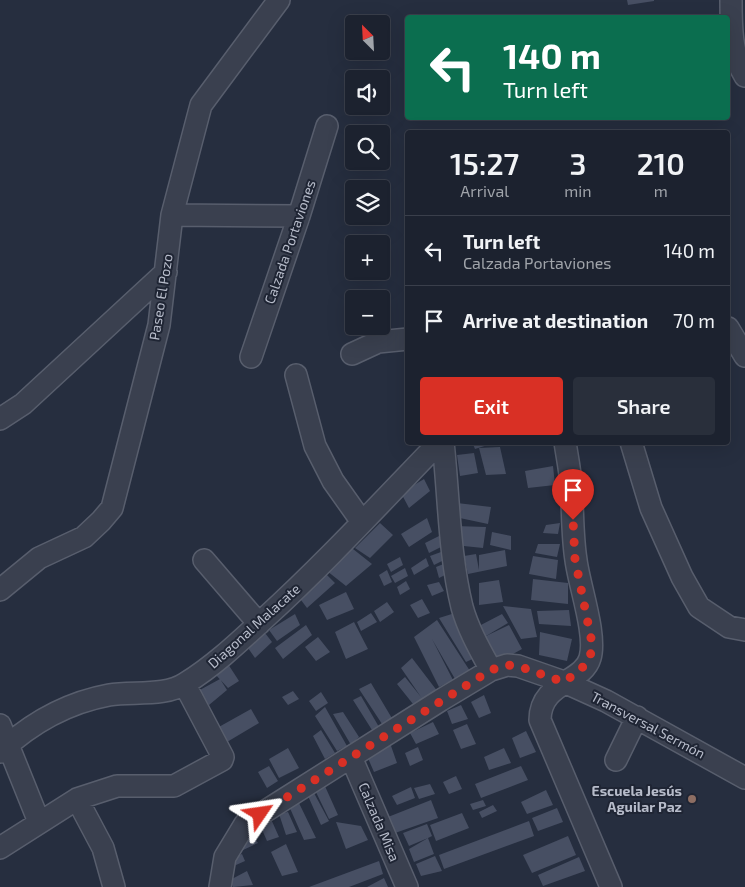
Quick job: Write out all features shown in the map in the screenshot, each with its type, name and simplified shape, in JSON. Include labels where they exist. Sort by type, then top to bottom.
[{"type":"street","name":"Paseo El Pozo","points":[[0,590],[39,558],[84,537],[112,508],[160,325],[172,215],[201,105],[279,0]]},
{"type":"street","points":[[731,0],[733,43],[740,68],[745,76]]},
{"type":"street","name":"Calzada Portaviones","points":[[251,357],[299,216],[327,126]]},
{"type":"street","points":[[172,215],[299,216]]},
{"type":"street","points":[[0,418],[22,404],[166,272]]},
{"type":"street","points":[[730,331],[745,356]]},
{"type":"street","points":[[352,354],[378,342],[405,339]]},
{"type":"street","points":[[296,375],[315,446],[333,481],[362,522]]},
{"type":"street","name":"Diagonal Malacate","points":[[3,740],[20,733],[53,712],[108,696],[166,690],[185,685],[226,655],[297,589],[427,455],[439,445]]},
{"type":"street","points":[[443,445],[455,567],[462,608],[491,670]]},
{"type":"street","points":[[565,445],[571,481],[575,559],[592,643],[590,659],[544,702],[540,708],[540,720],[611,887]]},
{"type":"street","points":[[632,445],[651,508],[682,577],[700,607],[729,627],[745,630]]},
{"type":"street","points":[[61,537],[84,537]]},
{"type":"street","points":[[204,560],[259,624]]},
{"type":"street","name":"Transversal Sermón","points":[[220,887],[225,857],[245,824],[491,670],[507,665],[518,666],[564,682],[637,717],[745,778]]},
{"type":"street","points":[[0,848],[77,799],[118,786],[174,786],[222,760],[223,757],[185,685]]},
{"type":"street","points":[[616,760],[637,717]]},
{"type":"street","points":[[3,740],[39,822]]},
{"type":"street","name":"Calzada Misa","points":[[351,757],[407,887]]},
{"type":"street","points":[[77,799],[103,848],[114,887]]},
{"type":"building","points":[[627,0],[654,0],[654,1],[628,5]]},
{"type":"building","points":[[473,445],[488,445],[475,449]]},
{"type":"building","points":[[500,447],[506,474],[486,475],[479,448]]},
{"type":"building","points":[[474,453],[478,473],[460,476],[457,455]]},
{"type":"building","points":[[553,466],[555,485],[528,488],[525,471]]},
{"type":"building","points":[[424,479],[430,491],[409,508],[401,493]]},
{"type":"building","points":[[457,503],[491,507],[488,524],[455,517]]},
{"type":"building","points":[[427,518],[432,532],[409,547],[401,534]]},
{"type":"building","points":[[380,523],[393,535],[370,558],[355,548]]},
{"type":"building","points":[[560,523],[558,534],[543,533],[546,525]]},
{"type":"building","points":[[455,526],[486,527],[483,548],[454,545]]},
{"type":"building","points":[[492,532],[511,536],[511,550],[490,545]]},
{"type":"building","points":[[439,536],[441,547],[429,553],[425,543]]},
{"type":"building","points":[[538,544],[560,544],[557,557],[535,553]]},
{"type":"building","points":[[348,545],[372,564],[346,586],[327,571]]},
{"type":"building","points":[[505,550],[507,566],[468,574],[464,556],[476,554],[479,570],[479,555]]},
{"type":"building","points":[[441,552],[444,560],[434,565],[430,556]]},
{"type":"building","points":[[533,556],[558,560],[556,579],[529,574]]},
{"type":"building","points":[[400,557],[403,565],[391,572],[387,564]]},
{"type":"building","points":[[426,558],[429,566],[414,575],[411,568]]},
{"type":"building","points":[[446,563],[451,572],[439,578],[436,567]]},
{"type":"building","points":[[405,568],[408,576],[395,583],[391,576]]},
{"type":"building","points":[[387,570],[392,582],[384,586],[379,575]]},
{"type":"building","points":[[325,573],[335,583],[307,608],[301,600]]},
{"type":"building","points":[[533,579],[568,583],[568,604],[531,600]]},
{"type":"building","points":[[499,580],[503,602],[479,605],[479,583]]},
{"type":"building","points":[[406,581],[410,589],[400,595],[397,587]]},
{"type":"building","points":[[439,582],[444,591],[432,596],[427,585]]},
{"type":"building","points":[[346,592],[354,609],[327,620],[319,605]]},
{"type":"building","points":[[422,599],[430,613],[418,618],[410,605]]},
{"type":"building","points":[[387,602],[394,612],[380,622],[374,611]]},
{"type":"building","points":[[503,606],[531,609],[537,637],[521,639]]},
{"type":"building","points":[[569,610],[571,626],[539,624],[537,611]]},
{"type":"building","points":[[371,613],[377,622],[361,631],[357,622]]},
{"type":"building","points":[[455,613],[481,655],[466,662],[439,618]]},
{"type":"building","points":[[295,614],[300,625],[277,641],[269,630]]},
{"type":"building","points":[[502,614],[508,623],[486,636],[509,625],[522,649],[500,661],[482,638],[477,627]]},
{"type":"building","points":[[437,620],[470,671],[455,679],[432,639],[453,680],[439,687],[414,637]]},
{"type":"building","points":[[354,622],[368,649],[346,659],[335,632]]},
{"type":"building","points":[[306,625],[312,635],[283,659],[275,648]]},
{"type":"building","points":[[540,632],[572,639],[567,661],[539,655]]},
{"type":"building","points":[[265,633],[272,642],[255,658],[248,648]]},
{"type":"building","points":[[318,637],[330,652],[316,661],[305,647]]},
{"type":"building","points":[[412,658],[438,692],[425,702],[423,699],[413,704],[397,684],[405,677],[421,697],[401,668]]},
{"type":"building","points":[[228,664],[239,681],[228,688],[215,674]]},
{"type":"building","points":[[220,679],[227,690],[209,705],[198,691]]},
{"type":"building","points":[[371,683],[393,720],[384,727],[359,689]]},
{"type":"building","points":[[293,691],[299,699],[288,705],[282,697]]},
{"type":"building","points":[[321,692],[328,703],[316,711],[309,701]]},
{"type":"building","points":[[484,695],[491,713],[479,718],[471,702]]},
{"type":"building","points":[[361,696],[379,727],[372,730],[353,700]]},
{"type":"building","points":[[461,705],[468,719],[452,724],[447,711]]},
{"type":"building","points":[[325,707],[347,746],[337,751],[315,716]]},
{"type":"building","points":[[251,709],[259,723],[227,742],[217,728]]},
{"type":"building","points":[[343,712],[359,737],[351,745],[333,714]]},
{"type":"building","points":[[433,722],[439,734],[416,744],[410,733]]},
{"type":"building","points":[[467,724],[476,744],[461,749],[453,730]]},
{"type":"building","points":[[321,730],[335,753],[325,759],[313,736]]},
{"type":"building","points":[[526,731],[536,752],[520,758],[512,738]]},
{"type":"building","points":[[390,743],[397,763],[374,772],[367,756]]},
{"type":"building","points":[[418,747],[423,760],[410,766],[405,753]]},
{"type":"building","points":[[288,748],[299,768],[279,778],[269,759]]},
{"type":"building","points":[[504,748],[511,763],[489,770],[484,757]]},
{"type":"building","points":[[269,766],[278,781],[267,788],[258,772]]},
{"type":"building","points":[[521,766],[528,780],[481,798],[475,784]]},
{"type":"building","points":[[456,776],[462,789],[449,794],[443,782]]},
{"type":"building","points":[[324,784],[338,815],[329,819],[314,788]]},
{"type":"building","points":[[430,784],[435,794],[419,799],[414,788]]},
{"type":"building","points":[[411,787],[415,798],[397,805],[392,796]]},
{"type":"building","points":[[546,790],[553,805],[527,814],[521,802]]},
{"type":"building","points":[[314,793],[329,821],[321,825],[308,796]]},
{"type":"building","points":[[431,800],[438,818],[395,833],[388,817]]},
{"type":"building","points":[[483,800],[486,806],[473,810],[470,804]]},
{"type":"building","points":[[298,801],[316,838],[304,840],[289,806]]},
{"type":"building","points":[[493,805],[497,811],[482,818],[479,812]]},
{"type":"building","points":[[557,808],[563,822],[538,831],[532,818]]},
{"type":"building","points":[[288,812],[297,832],[286,835],[279,814]]},
{"type":"building","points":[[462,813],[469,828],[436,841],[430,825]]},
{"type":"building","points":[[271,819],[279,837],[267,841],[260,825]]},
{"type":"building","points":[[529,821],[534,836],[444,869],[439,855]]},
{"type":"building","points":[[336,822],[361,826],[368,840],[346,849]]},
{"type":"building","points":[[427,824],[432,836],[409,846],[403,833]]},
{"type":"building","points":[[568,836],[576,855],[532,873],[523,855]]},
{"type":"building","points":[[254,837],[258,843],[243,850],[241,844]]},
{"type":"building","points":[[428,838],[434,854],[414,862],[409,849]]},
{"type":"building","points":[[286,844],[298,872],[282,876],[271,852]]},
{"type":"building","points":[[242,854],[245,861],[236,865],[233,858]]},
{"type":"building","points":[[435,856],[442,871],[421,876],[416,864]]},
{"type":"building","points":[[579,857],[585,871],[543,886],[538,875]]},
{"type":"building","points":[[379,861],[383,874],[349,887],[309,887]]},
{"type":"building","points":[[247,871],[253,885],[233,887],[230,880]]},
{"type":"building","points":[[384,878],[388,887],[367,887]]},
{"type":"place","name":"Escuela Jesús Aguilar Paz","points":[[692,799]]},
{"type":"route","points":[[260,814],[491,670],[507,665],[518,666],[564,682],[580,670],[590,659],[592,643],[575,559],[573,520]]}]
